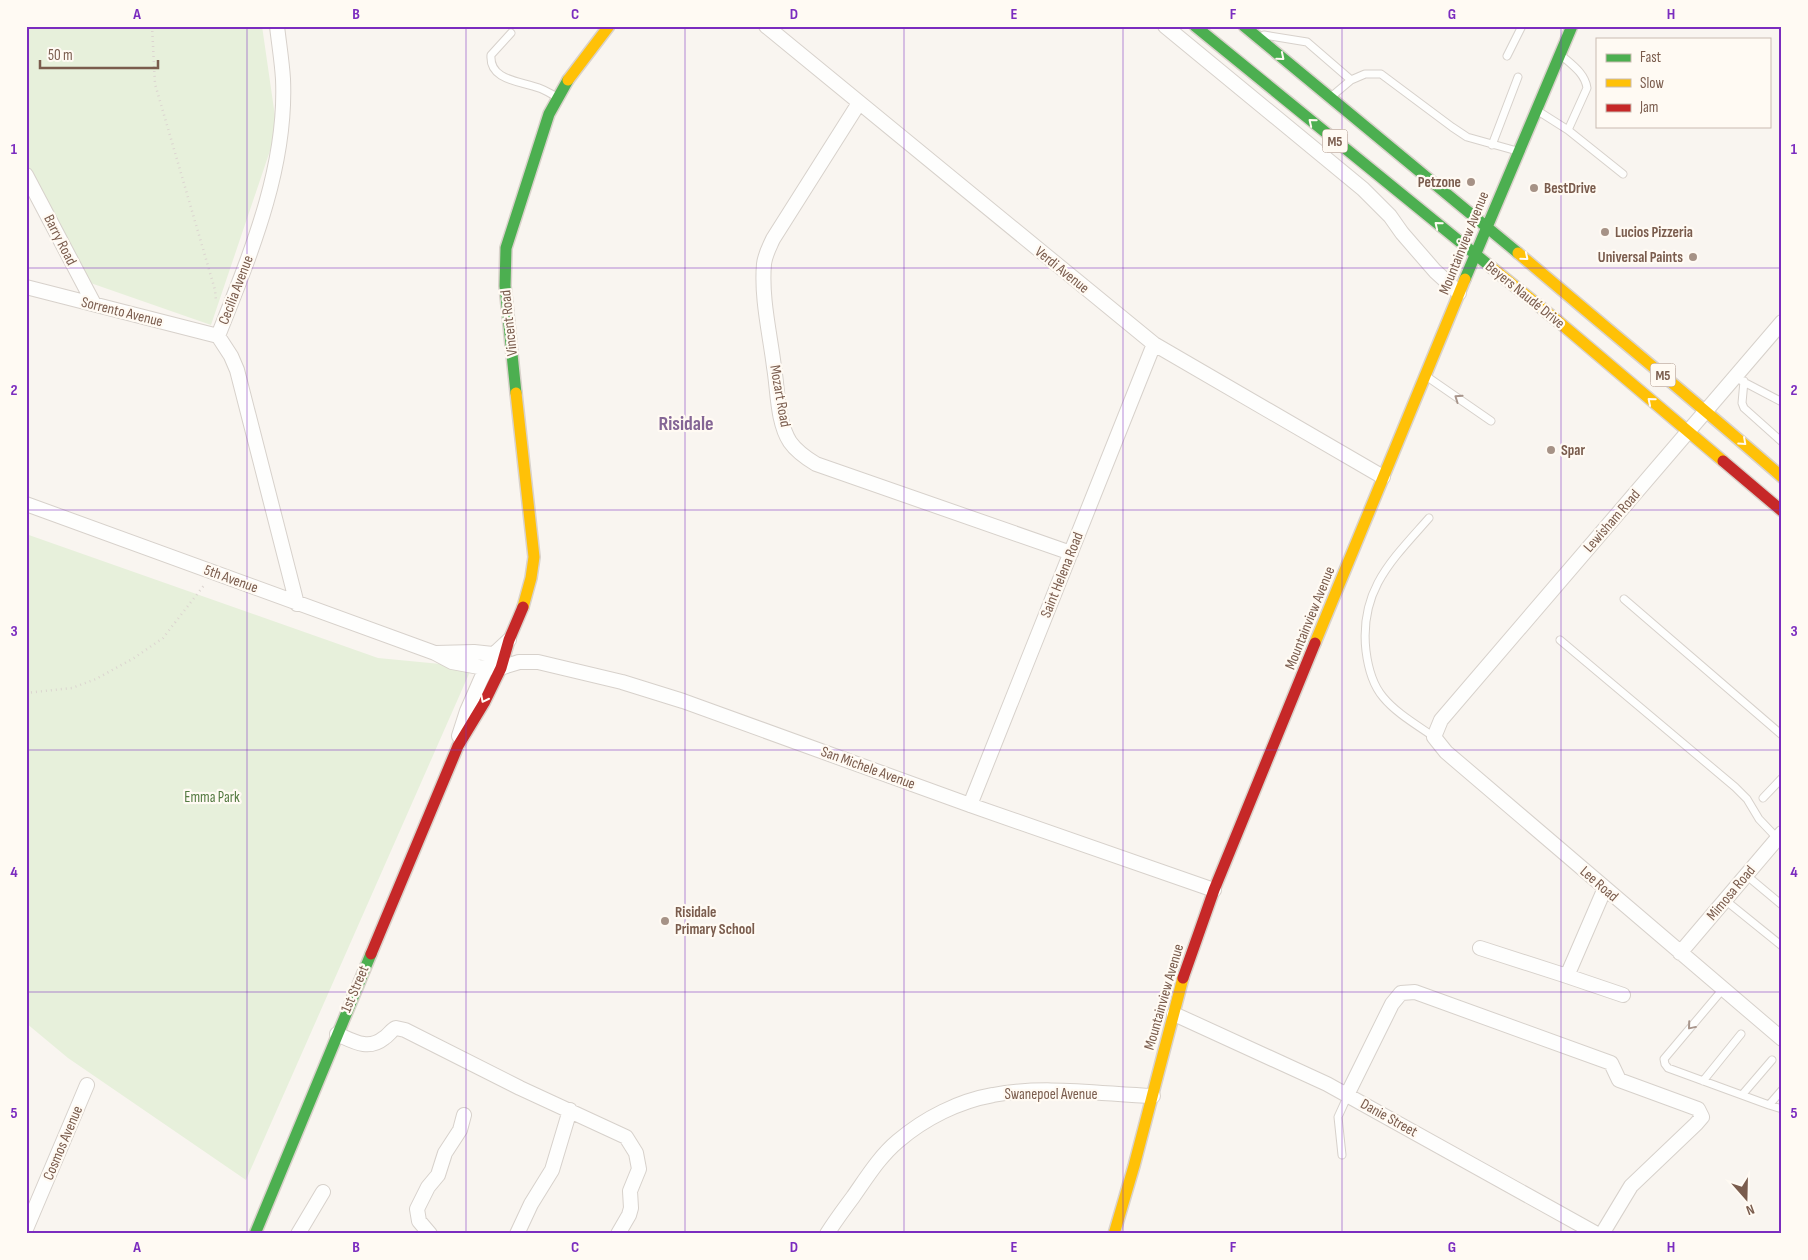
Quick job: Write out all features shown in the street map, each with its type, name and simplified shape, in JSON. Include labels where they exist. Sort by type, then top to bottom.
[{"type":"street","name":"Cecilia Avenue","points":[[277,26],[283,80],[280,134],[275,164],[264,212],[218,336],[231,356],[237,370],[297,604]]},
{"type":"street","name":"Vincent Road","points":[[497,661],[509,640],[525,602],[534,570],[505,286],[506,248],[542,134],[557,97],[609,26]]},
{"type":"street","name":"Verdi Avenue","points":[[766,26],[1154,344],[1383,476]]},
{"type":"street","points":[[1165,26],[1363,189],[1390,216],[1435,271],[1459,293]]},
{"type":"street","name":"Beyers Naudé Drive","points":[[1196,26],[1559,322],[1782,511]]},
{"type":"street","name":"Beyers Naudé Drive","points":[[1247,29],[1487,226],[1620,340],[1706,410],[1782,477]]},
{"type":"street","name":"Mountainview Avenue","points":[[1114,1234],[1188,962],[1214,890],[1383,476],[1449,327],[1459,293],[1560,54],[1568,29]]},
{"type":"street","name":"Mozart Road","points":[[859,103],[773,239],[766,257],[764,289],[781,414],[790,441],[807,459],[816,464],[1071,552]]},
{"type":"street","name":"Barry Road","points":[[26,175],[94,304]]},
{"type":"street","name":"Sorrento Avenue","points":[[26,287],[218,336]]},
{"type":"street","name":"Lewisham Road","points":[[1434,737],[1441,720],[1706,410],[1739,379],[1782,322]]},
{"type":"street","name":"Saint Helena Road","points":[[970,805],[1154,344]]},
{"type":"street","name":"5th Avenue","points":[[26,504],[436,653]]},
{"type":"street","name":"San Michele Avenue","points":[[436,653],[474,652],[497,661],[538,662],[622,682],[665,695],[970,805],[1214,890]]},
{"type":"street","name":"1st Street","points":[[255,1234],[336,1034],[458,746],[461,727],[467,711],[497,661]]},
{"type":"street","name":"Lee Road","points":[[1434,737],[1446,752],[1782,1039]]},
{"type":"street","name":"Mimosa Road","points":[[1680,953],[1780,835]]},
{"type":"street","points":[[1567,976],[1605,888]]},
{"type":"street","points":[[1480,948],[1623,995]]},
{"type":"street","points":[[1347,1095],[1392,1004],[1402,993],[1415,992],[1611,1063],[1618,1080],[1698,1109],[1702,1117],[1631,1186],[1602,1234]]},
{"type":"street","name":"Danie Street","points":[[1174,1014],[1347,1095],[1597,1234]]},
{"type":"street","points":[[336,1034],[368,1045],[383,1040],[391,1031],[398,1028],[520,1088],[626,1137],[636,1153],[639,1169],[630,1191],[631,1208],[627,1221],[618,1234]]},
{"type":"street","name":"Cosmos Avenue","points":[[26,1229],[88,1085]]},
{"type":"street","name":"Swanepoel Avenue","points":[[827,1234],[878,1162],[898,1141],[929,1120],[953,1107],[1010,1092],[1055,1091],[1152,1096]]},
{"type":"street","points":[[517,1234],[552,1170],[570,1110]]},
{"type":"street","points":[[430,1234],[419,1221],[417,1208],[428,1187],[438,1175],[445,1153],[460,1130],[464,1115]]},
{"type":"street","points":[[298,1234],[324,1192]]},
{"type":"lane","points":[[1508,56],[1522,26]]},
{"type":"lane","points":[[1247,29],[1306,42],[1351,80]]},
{"type":"lane","points":[[511,33],[491,55],[493,67],[502,76],[510,80],[540,88],[557,97]]},
{"type":"lane","points":[[1560,54],[1582,74],[1587,88],[1568,130]]},
{"type":"lane","points":[[1330,97],[1351,80],[1365,74],[1381,74],[1452,128],[1467,137],[1518,152]]},
{"type":"lane","points":[[1492,145],[1518,77]]},
{"type":"lane","points":[[1536,110],[1568,130],[1622,174]]},
{"type":"lane","points":[[1426,376],[1491,421]]},
{"type":"lane","points":[[1739,379],[1782,402]]},
{"type":"lane","points":[[1739,379],[1744,408],[1782,442]]},
{"type":"lane","points":[[1429,518],[1395,556],[1382,575],[1372,596],[1365,618],[1364,636],[1367,660],[1377,690],[1394,708],[1434,737]]},
{"type":"lane","points":[[1624,599],[1782,735]]},
{"type":"lane","points":[[1560,640],[1735,787],[1747,799],[1759,819],[1780,835]]},
{"type":"lane","points":[[1764,798],[1782,778]]},
{"type":"lane","points":[[1746,875],[1782,905]]},
{"type":"lane","points":[[1725,900],[1782,946]]},
{"type":"lane","points":[[1723,989],[1664,1059],[1668,1068],[1782,1109]]},
{"type":"lane","points":[[1702,1081],[1741,1034]]},
{"type":"lane","points":[[1742,1095],[1772,1060]]},
{"type":"lane","points":[[1769,1105],[1782,1090]]},
{"type":"lane","points":[[1342,1155],[1338,1116],[1347,1095]]},
{"type":"path","points":[[152,26],[155,84],[215,290],[216,309]]},
{"type":"path","points":[[26,693],[72,688],[134,658],[163,638],[214,573]]},
{"type":"green space","points":[[26,26],[262,26],[277,130],[211,325],[82,280],[26,179]]},
{"type":"green space","name":"Emma Park","points":[[26,534],[378,658],[472,667],[246,1180],[68,1058],[26,1023]]},
{"type":"traffic: fast","points":[[1195,26],[1491,267]]},
{"type":"traffic: fast","points":[[1244,26],[1518,253]]},
{"type":"traffic: fast","points":[[1465,279],[1572,26]]},
{"type":"traffic: fast","points":[[516,393],[505,286],[506,248],[549,114],[568,80]]},
{"type":"traffic: fast","points":[[255,1234],[371,954]]},
{"type":"traffic: slow","points":[[568,80],[609,26]]},
{"type":"traffic: slow","points":[[1518,253],[1782,477]]},
{"type":"traffic: slow","points":[[1491,267],[1723,461]]},
{"type":"traffic: slow","points":[[1315,643],[1465,279]]},
{"type":"traffic: slow","points":[[516,393],[534,557],[531,578],[523,607]]},
{"type":"traffic: slow","points":[[1114,1234],[1134,1166],[1183,978]]},
{"type":"traffic: jam","points":[[1723,461],[1782,511]]},
{"type":"traffic: jam","points":[[371,954],[458,746],[484,703],[501,668],[509,640],[523,607]]},
{"type":"traffic: jam","points":[[1183,978],[1214,890],[1315,643]]},
{"type":"place","name":"Petzone","points":[[1471,182]]},
{"type":"place","name":"BestDrive","points":[[1534,188]]},
{"type":"place","name":"Lucios Pizzeria","points":[[1605,232]]},
{"type":"place","name":"Universal Paints","points":[[1693,257]]},
{"type":"place","name":"Spar","points":[[1551,450]]},
{"type":"place","name":"Risidale Primary School","points":[[665,921]]},
{"type":"district","name":"Risidale","points":[[686,424]]}]
